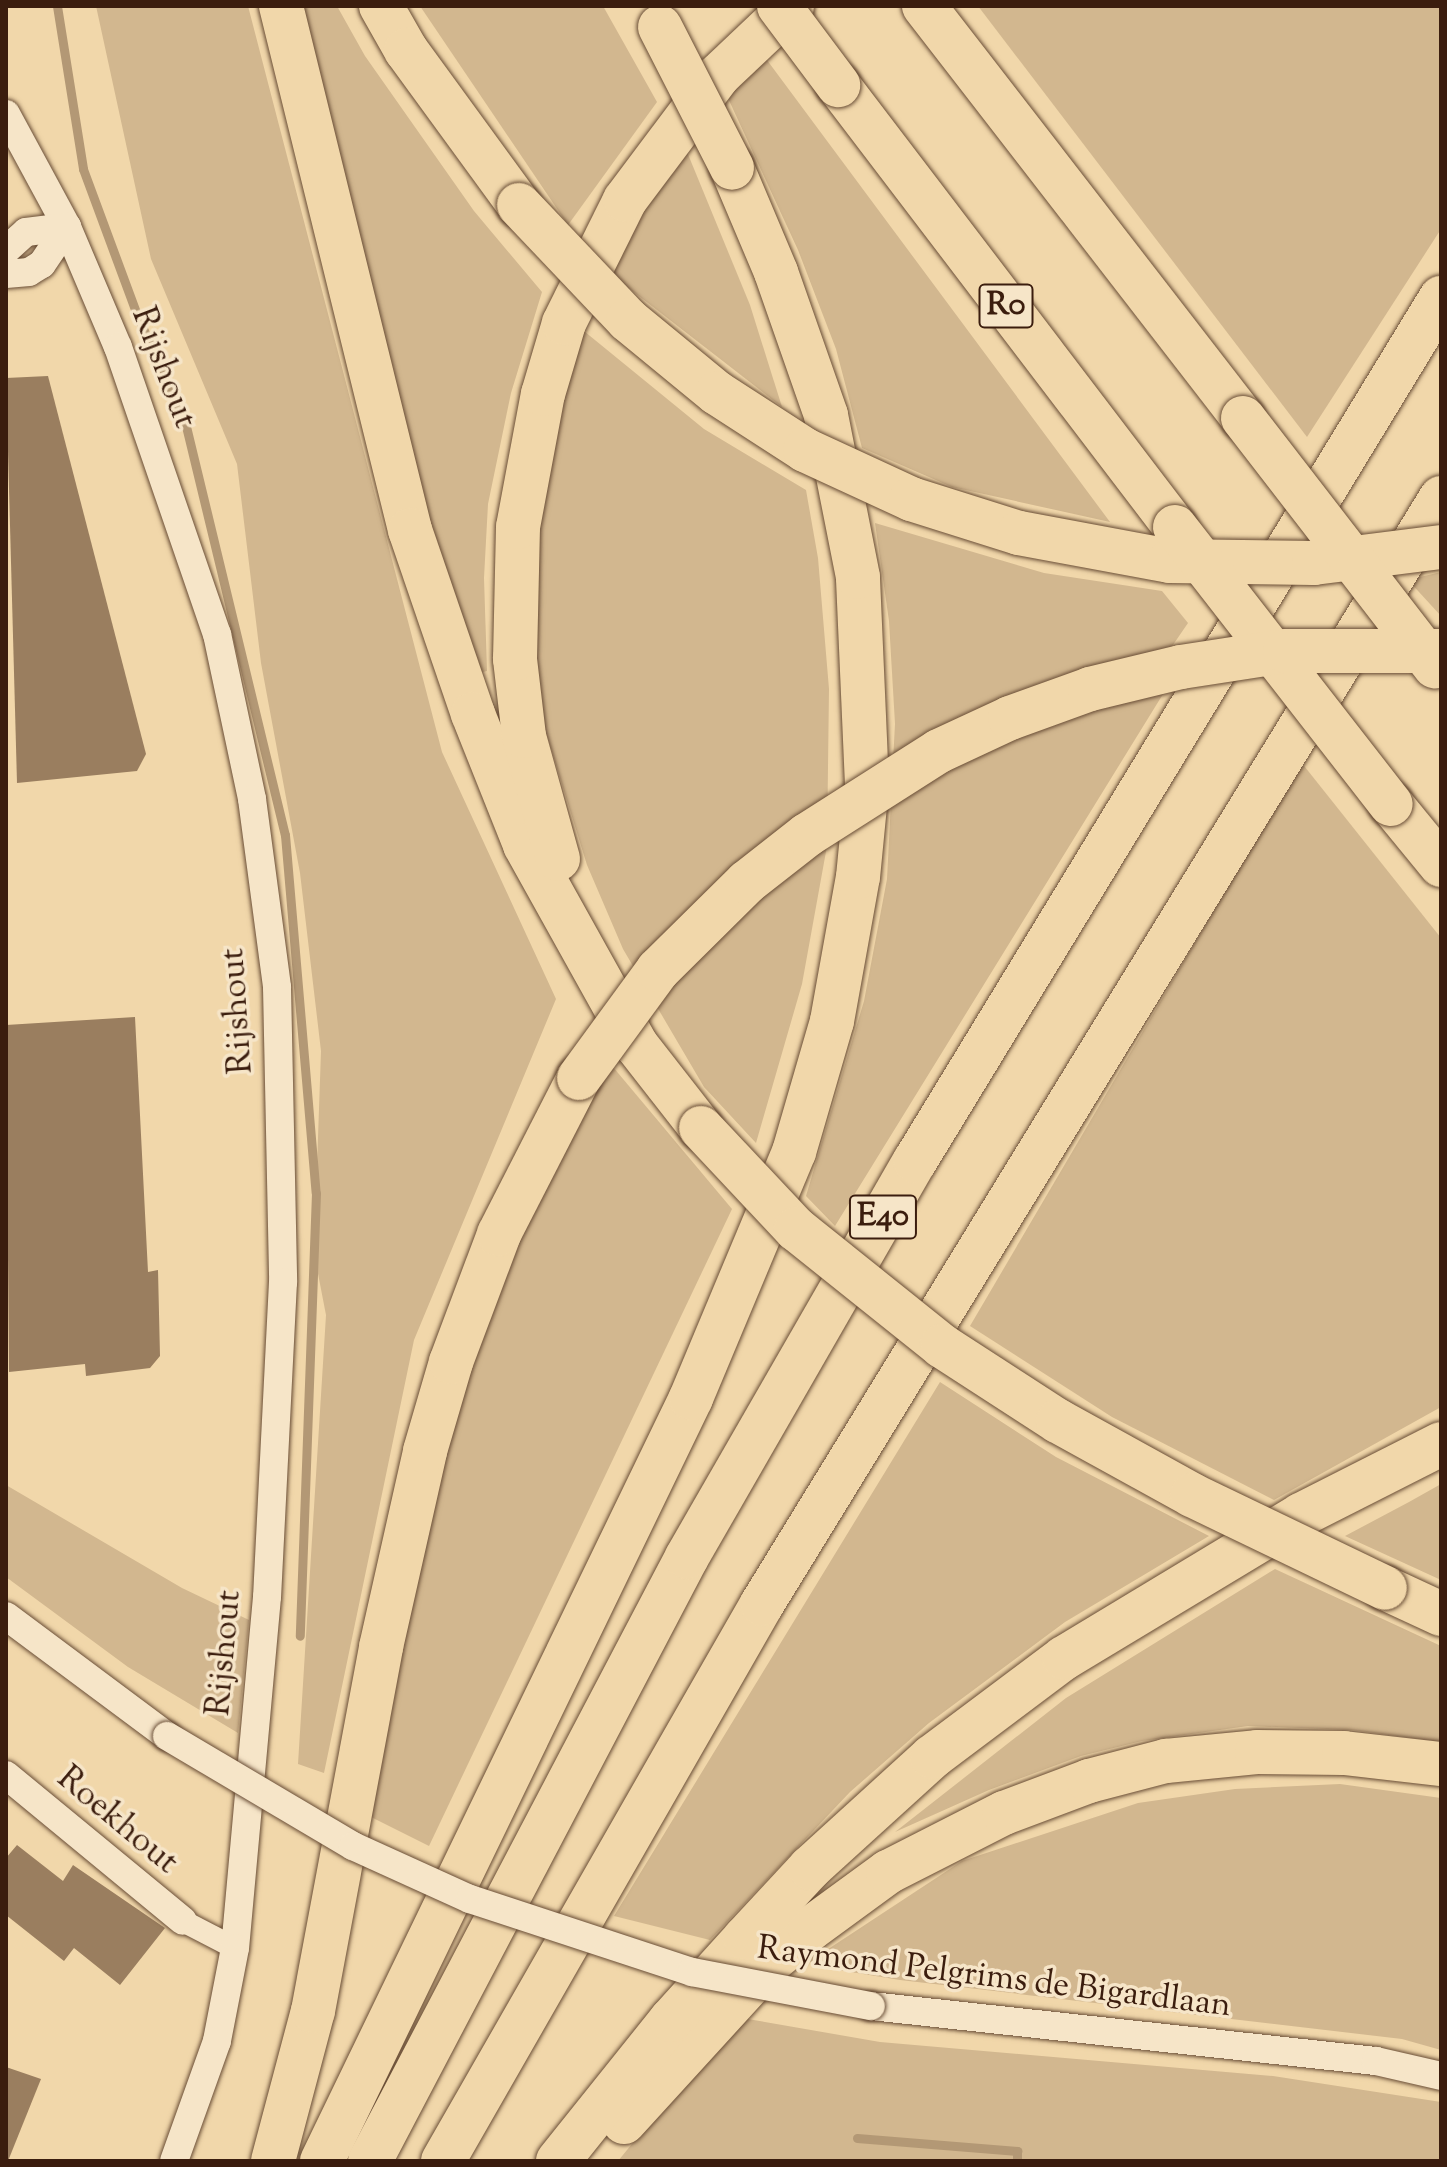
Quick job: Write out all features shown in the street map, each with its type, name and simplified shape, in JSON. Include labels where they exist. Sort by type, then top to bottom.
[{"type":"highway","points":[[281,6],[410,530],[442,631],[525,845],[637,1046],[701,1128],[796,1229],[942,1346],[1058,1421],[1178,1488],[1441,1614]]},
{"type":"highway","points":[[381,6],[406,50],[519,205],[628,320],[717,393],[805,450],[911,499],[1019,533],[1170,561],[1314,563],[1407,556],[1441,547]]},
{"type":"highway","name":"R0","points":[[779,6],[1175,527],[1441,865]]},
{"type":"highway","points":[[592,961],[544,818],[524,736],[515,659],[514,574],[526,467],[564,323],[625,200],[718,76],[792,6]]},
{"type":"highway","points":[[928,11],[1441,674]]},
{"type":"highway","points":[[322,2161],[691,1398],[794,1152],[832,1021],[858,877],[867,785],[858,577],[826,415],[776,272],[732,168],[653,17]]},
{"type":"highway","name":"E40","points":[[370,2161],[687,1557],[899,1188],[1441,298]]},
{"type":"highway","points":[[443,2161],[762,1604],[1441,498]]},
{"type":"highway","points":[[273,2161],[313,2011],[381,1647],[429,1436],[499,1234],[579,1078],[658,970],[747,882],[807,835],[939,751],[1010,718],[1090,689],[1181,667],[1285,651],[1441,651]]},
{"type":"highway","points":[[558,2161],[671,2020],[745,1938],[810,1868],[932,1757],[1064,1658],[1301,1515],[1441,1444]]},
{"type":"highway","points":[[592,2161],[769,1963],[888,1872],[991,1819],[1089,1781],[1166,1761],[1257,1752],[1344,1753],[1441,1764]]},
{"type":"street","name":"Rijshout","points":[[6,114],[67,227],[118,347],[217,634],[252,799],[277,987],[283,1282],[267,1597],[235,1948]]},
{"type":"street","points":[[6,250],[26,232],[67,227]]},
{"type":"street","points":[[6,274],[29,272],[42,264],[67,227]]},
{"type":"street","name":"Raymond Pelgrims de Bigardlaan","points":[[6,1616],[167,1736],[353,1846],[470,1899],[692,1972],[871,2006],[1376,2061],[1441,2076]]},
{"type":"street","name":"Roekhout","points":[[6,1775],[183,1921]]},
{"type":"street","points":[[174,2161],[217,2041],[235,1948],[183,1921]]},
{"type":"shaded area","points":[[96,6],[248,6],[442,752],[556,999],[414,1340],[324,1773],[298,1764],[326,1315],[314,1253],[321,1051],[300,873],[261,663],[237,464],[151,259]]},
{"type":"shaded area","points":[[299,6],[337,6],[365,56],[474,211],[542,292],[511,393],[488,504],[484,578],[487,671],[474,674],[456,628]]},
{"type":"shaded area","points":[[420,6],[603,6],[657,102],[568,225]]},
{"type":"shaded area","points":[[978,6],[1441,6],[1441,229],[1307,437]]},
{"type":"shaded area","points":[[764,56],[1110,522],[952,487],[862,448],[836,349],[798,250],[727,96]]},
{"type":"shaded area","points":[[685,147],[750,305],[782,407],[608,272],[632,221]]},
{"type":"shaded area","points":[[579,327],[704,429],[806,490],[818,558],[829,689],[827,846],[802,984],[756,1143],[704,1087],[623,949],[587,865],[540,713],[529,604],[534,519]]},
{"type":"shaded area","points":[[875,523],[1044,573],[1162,591],[1188,623],[1138,696],[1168,686],[835,1226],[806,1196],[864,1001],[887,879],[895,724],[889,621]]},
{"type":"shaded area","points":[[1441,572],[1441,616],[1408,580]]},
{"type":"shaded area","points":[[1301,762],[1441,938],[1441,1407],[1274,1500],[1112,1417],[970,1326]]},
{"type":"shaded area","points":[[608,1061],[732,1209],[429,1846],[365,1814],[460,1386],[518,1226]]},
{"type":"shaded area","points":[[940,1382],[1056,1457],[1209,1536],[1065,1622],[929,1723],[850,1792],[710,1940],[614,1916]]},
{"type":"shaded area","points":[[1441,1484],[1441,1580],[1345,1536],[1409,1502]]},
{"type":"shaded area","points":[[6,1485],[182,1588],[249,1620],[238,1733],[128,1667],[6,1577]]},
{"type":"shaded area","points":[[1275,1569],[1441,1646],[1441,1742],[1352,1730],[1248,1726],[1142,1741],[1081,1756],[989,1790],[895,1832],[1066,1698]]},
{"type":"shaded area","points":[[1340,1784],[1441,1798],[1441,2050],[1402,2039],[900,1980],[814,1966],[810,1961],[962,1861],[1138,1803],[1235,1789]]},
{"type":"shaded area","points":[[736,2017],[880,2042],[1273,2076],[1441,2102],[1441,2161],[618,2161]]},
{"type":"building","points":[[48,376],[146,754],[137,771],[17,783],[6,378]]},
{"type":"building","points":[[135,1017],[148,1272],[158,1270],[160,1356],[150,1368],[86,1376],[85,1364],[9,1372],[6,1025]]},
{"type":"building","points":[[17,1845],[63,1881],[73,1865],[165,1928],[120,1985],[74,1948],[64,1961],[6,1915],[6,1858]]},
{"type":"building","points":[[6,2067],[41,2079],[8,2161],[6,2161]]},
{"type":"waterway","points":[[57,6],[83,169],[137,315],[185,422],[285,835],[316,1193],[300,1636]]},
{"type":"waterway","points":[[857,2138],[1017,2151],[1017,2161]]}]
